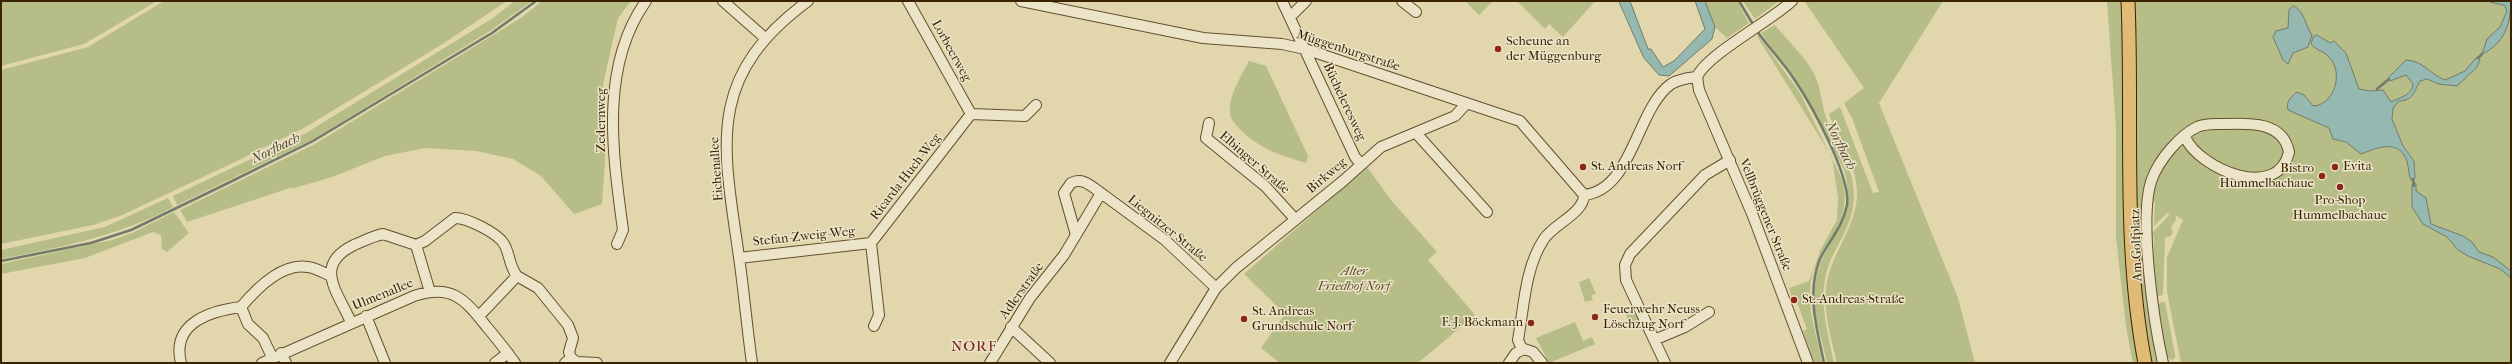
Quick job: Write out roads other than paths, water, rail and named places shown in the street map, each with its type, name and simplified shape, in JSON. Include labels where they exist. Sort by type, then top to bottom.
[{"type":"main road","points":[[2128,1],[2130,224],[2136,304],[2146,363]]},
{"type":"street","name":"Zedernweg","points":[[617,244],[623,230],[614,139],[616,73],[625,37],[646,1]]},
{"type":"street","points":[[723,1],[765,38]]},
{"type":"street","name":"Eichenallee","points":[[752,363],[728,174],[727,124],[734,90],[740,75],[765,38],[808,1]]},
{"type":"street","name":"Lorbeerweg","points":[[908,1],[971,114]]},
{"type":"street","name":"Müggenburgstraße","points":[[1021,1],[1203,38],[1282,44],[1305,49],[1520,121],[1525,124],[1584,195]]},
{"type":"street","points":[[1282,1],[1305,49]]},
{"type":"street","points":[[1290,17],[1306,1]]},
{"type":"street","points":[[1402,1],[1416,12]]},
{"type":"street","points":[[1542,363],[1518,340],[1533,261],[1550,231],[1582,205],[1584,195],[1602,190],[1612,180],[1628,156],[1658,98],[1666,88],[1681,79],[1697,77],[1710,60],[1755,30],[1792,1]]},
{"type":"street","name":"Bücheleresweg","points":[[1305,49],[1355,157],[1361,164]]},
{"type":"street","name":"Vellbrüggener Straße","points":[[1697,77],[1699,90],[1730,160],[1808,363]]},
{"type":"street","name":"Birkweg","points":[[1170,363],[1216,288],[1236,268],[1381,147],[1455,116],[1466,104]]},
{"type":"street","points":[[971,114],[1025,116],[1036,106]]},
{"type":"street","name":"Ricarda-Huch-Weg","points":[[871,243],[971,114]]},
{"type":"street","name":"Elbinger Straße","points":[[1209,123],[1206,138],[1265,186],[1295,219]]},
{"type":"street","name":"Am Golfplatz","points":[[2163,363],[2150,276],[2149,192],[2156,170],[2185,137],[2203,125],[2256,123],[2280,136],[2288,146],[2289,152],[2283,167],[2276,173],[2266,176],[2250,177],[2230,173],[2208,163],[2191,147],[2185,137]]},
{"type":"street","points":[[1416,133],[1486,212]]},
{"type":"street","points":[[1665,363],[1626,280],[1626,262],[1630,254],[1705,175],[1730,160]]},
{"type":"street","name":"Liegnitzer Straße","points":[[1076,235],[1064,200],[1065,189],[1071,183],[1079,180],[1087,183],[1165,240],[1216,288]]},
{"type":"street","points":[[1076,235],[1101,193]]},
{"type":"street","points":[[351,322],[331,276],[331,266],[337,256],[375,236],[390,235],[416,245],[425,241],[450,220],[460,218],[498,236],[505,245],[510,265],[517,276],[538,288],[565,320],[573,338],[568,361],[597,363]]},
{"type":"street","name":"Adlerstraße","points":[[990,363],[1011,327],[1064,255],[1076,235]]},
{"type":"street","points":[[871,243],[879,315],[874,326]]},
{"type":"street","name":"Stefan-Zweig-Weg","points":[[739,258],[871,243]]},
{"type":"street","points":[[416,245],[430,292]]},
{"type":"street","points":[[181,363],[180,342],[190,327],[208,313],[241,307],[262,285],[292,268],[308,266],[331,276]]},
{"type":"street","points":[[479,316],[517,276]]},
{"type":"street","name":"Ulmenallee","points":[[262,363],[272,357],[351,322],[414,296],[430,292],[445,292],[460,297],[479,316],[515,363]]},
{"type":"street","points":[[241,307],[248,324],[263,338],[272,357]]},
{"type":"street","points":[[1654,340],[1685,327],[1709,312]]},
{"type":"street","points":[[366,316],[385,363]]},
{"type":"street","points":[[1011,327],[1050,363]]},
{"type":"street","points":[[1509,363],[1516,353],[1526,349]]},
{"type":"street","points":[[281,353],[286,363]]},
{"type":"street","points":[[495,363],[508,353]]},
{"type":"water","points":[[1619,1],[1630,1],[1648,49],[1651,49],[1663,67],[1674,61],[1705,29],[1695,1],[1705,1],[1715,27],[1712,39],[1669,76],[1659,75],[1644,58]]},
{"type":"water","points":[[2487,1],[2511,1],[2511,9],[2508,25],[2501,39],[2490,50],[2482,54],[2487,39],[2500,27],[2507,11],[2505,6]]},
{"type":"water","points":[[2294,6],[2303,15],[2312,35],[2308,47],[2293,53],[2288,64],[2283,60],[2273,37],[2276,31],[2288,28],[2289,10]]},
{"type":"water","points":[[2317,35],[2330,43],[2334,41],[2346,53],[2359,89],[2370,91],[2383,90],[2391,102],[2408,94],[2412,88],[2413,84],[2406,75],[2390,81],[2388,78],[2406,60],[2422,65],[2445,80],[2465,71],[2477,57],[2480,59],[2477,67],[2457,86],[2439,84],[2427,79],[2420,81],[2408,99],[2399,101],[2393,108],[2392,119],[2403,146],[2414,161],[2415,178],[2411,180],[2407,161],[2398,149],[2387,147],[2374,149],[2361,154],[2346,142],[2333,139],[2329,128],[2288,110],[2289,100],[2297,92],[2304,95],[2313,106],[2321,104],[2327,100],[2335,87],[2336,71],[2334,63],[2327,55],[2311,44],[2313,37]]},
{"type":"water","points":[[2416,184],[2416,191],[2426,198],[2431,224],[2463,236],[2472,242],[2479,252],[2493,257],[2511,271],[2511,278],[2500,269],[2468,256],[2458,250],[2447,237],[2423,224],[2412,207],[2412,185]]},
{"type":"waterway","name":"Norfbach","points":[[1,261],[91,243],[131,230],[222,186],[313,141],[492,33],[536,1]]},
{"type":"waterway","name":"Norfbach","points":[[1739,1],[1754,26]]},
{"type":"waterway","name":"Norfbach","points":[[1757,31],[1790,73],[1810,105],[1828,140],[1843,177],[1847,192],[1847,205],[1845,213],[1839,227],[1820,259],[1814,285],[1814,311],[1824,363]]},
{"type":"waterway","points":[[2478,58],[2482,54]]},
{"type":"waterway","points":[[2377,89],[2389,79]]},
{"type":"waterway","points":[[2413,179],[2414,186]]},
{"type":"place","name":"Scheune an der Müggenburg","points":[[1498,49]]},
{"type":"place","name":"St. Andreas Norf","points":[[1583,167]]},
{"type":"place","name":"Evita","points":[[2335,167]]},
{"type":"place","name":"Bistro Hummelbachaue","points":[[2322,176]]},
{"type":"place","name":"Pro-Shop Hummelbachaue","points":[[2340,187]]},
{"type":"place","name":"St.-Andreas-Straße","points":[[1794,300]]},
{"type":"place","name":"Feuerwehr Neuss Löschzug Norf","points":[[1595,317]]},
{"type":"place","name":"St. Andreas Grundschule Norf","points":[[1244,319]]},
{"type":"place","name":"F.-J. Böckmann","points":[[1531,323]]},
{"type":"district","name":"NORF","points":[[974,347]]},
{"type":"park label","name":"Alter Friedhof Norf","points":[[1354,280]]}]
